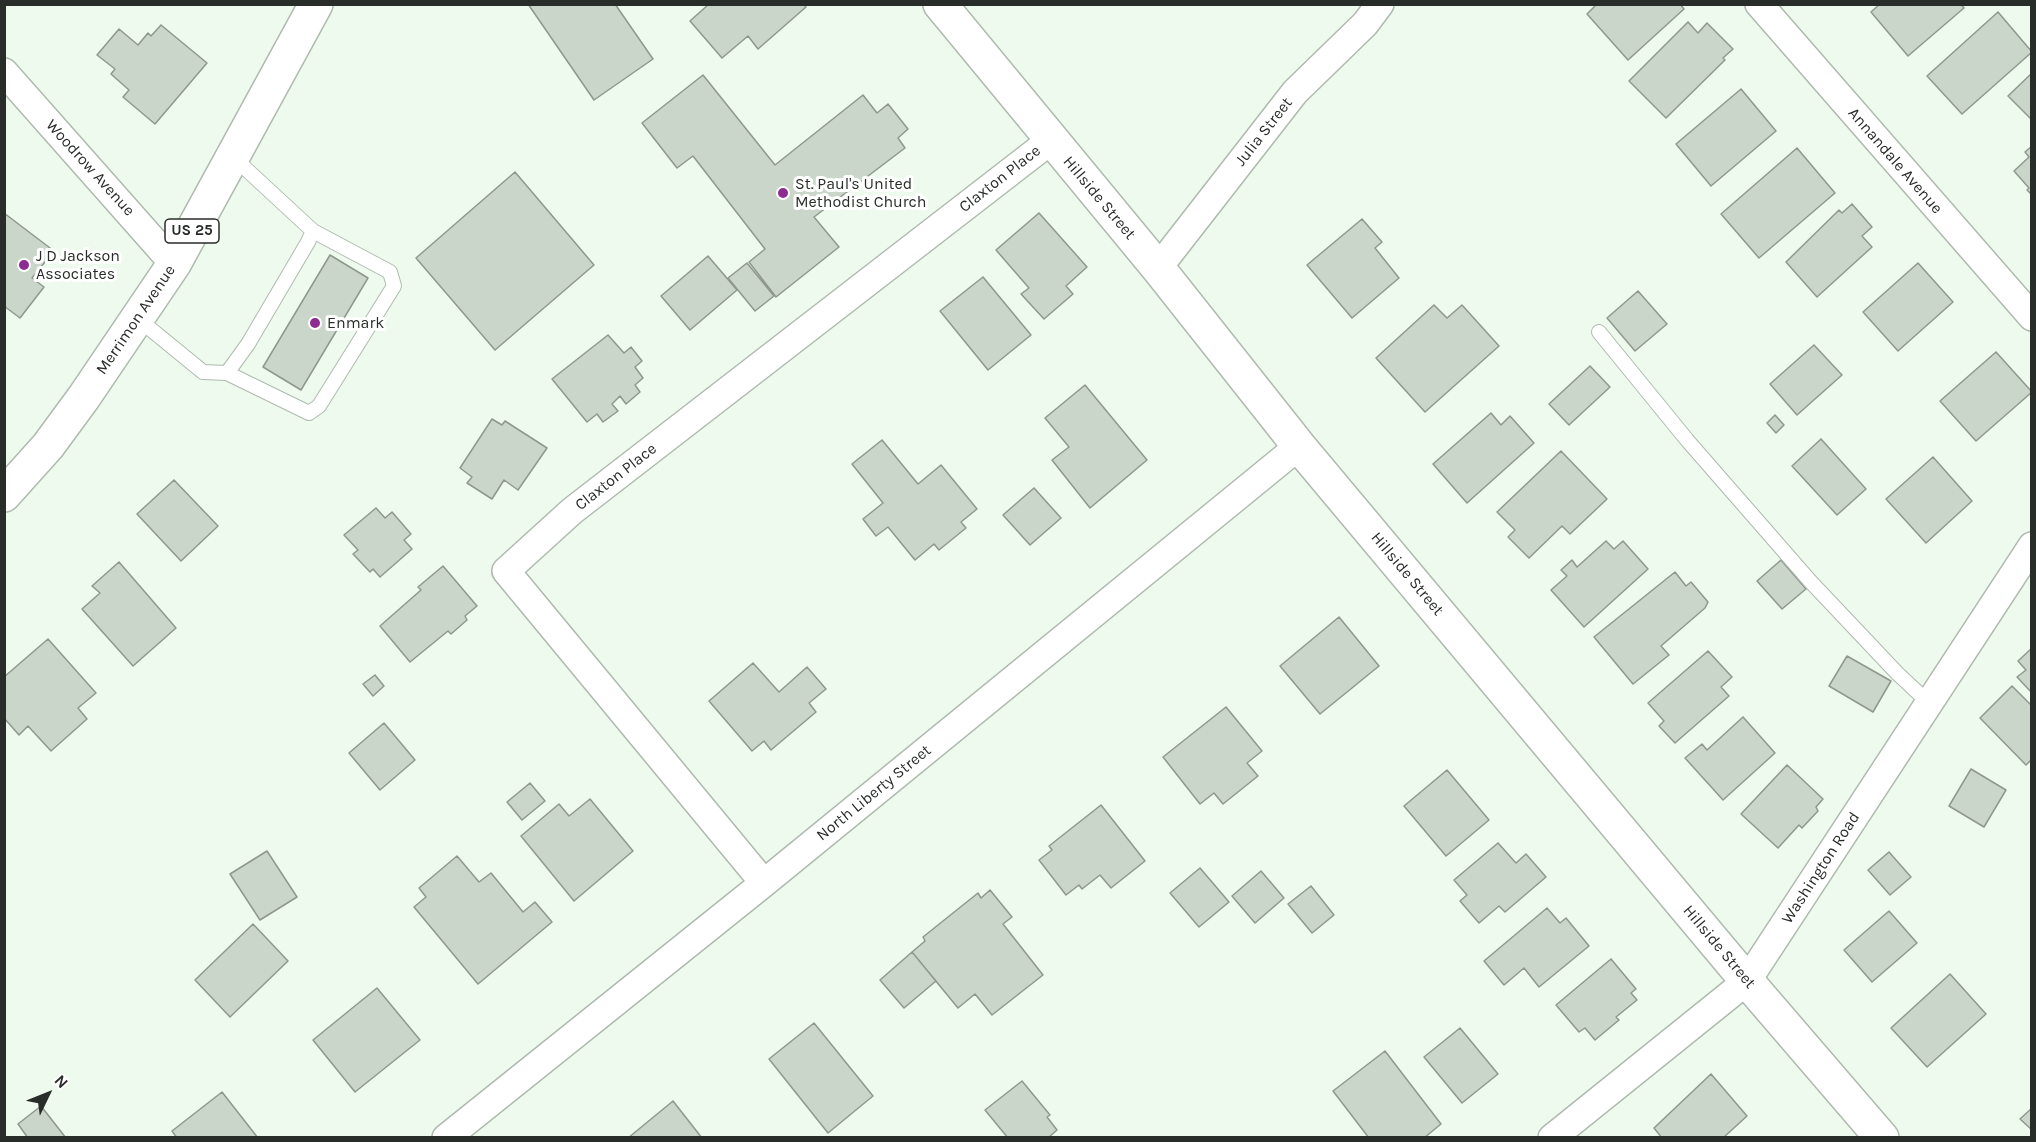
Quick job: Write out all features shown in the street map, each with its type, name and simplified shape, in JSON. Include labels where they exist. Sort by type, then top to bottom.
[{"type":"street","name":"Merrimon Avenue","points":[[4,495],[72,414],[174,264],[316,4]]},
{"type":"street","name":"Hillside Street","points":[[940,4],[1050,141],[1158,268],[1299,446],[1747,981],[1882,1137]]},
{"type":"street","name":"Julia Street","points":[[1158,268],[1295,92],[1365,24],[1380,4]]},
{"type":"street","name":"Annandale Avenue","points":[[1759,4],[2031,317]]},
{"type":"street","name":"Woodrow Avenue","points":[[4,72],[174,264]]},
{"type":"street","name":"Claxton Place","points":[[764,883],[506,571],[572,511],[1050,141]]},
{"type":"street","name":"North Liberty Street","points":[[446,1137],[764,883],[1299,446]]},
{"type":"street","name":"Washington Road","points":[[1552,1137],[1747,981],[2031,546]]},
{"type":"lane","points":[[137,318],[203,372],[227,373],[309,413],[319,406],[394,286],[390,272],[313,231],[233,157]]},
{"type":"lane","points":[[227,373],[248,344],[313,231]]},
{"type":"lane","points":[[1599,332],[1687,440],[1810,581],[1897,674],[1929,703]]},
{"type":"building","points":[[528,4],[615,4],[653,59],[594,100]]},
{"type":"building","points":[[709,4],[803,4],[806,7],[758,49],[748,36],[722,58],[690,21]]},
{"type":"building","points":[[1597,4],[1680,4],[1684,9],[1628,60],[1587,14]]},
{"type":"building","points":[[1880,4],[1961,4],[1964,8],[1908,56],[1871,12]]},
{"type":"building","points":[[1998,12],[2032,52],[1962,114],[1927,76]]},
{"type":"building","points":[[1688,22],[1698,33],[1707,23],[1733,49],[1723,58],[1725,60],[1666,118],[1629,81]]},
{"type":"building","points":[[161,25],[207,63],[155,124],[123,97],[129,90],[111,74],[115,69],[97,55],[119,29],[138,45],[148,33],[151,36]]},
{"type":"building","points":[[2032,73],[2032,120],[2008,96]]},
{"type":"building","name":"St. Paul's United Methodist Church","points":[[703,75],[775,165],[863,95],[877,113],[888,104],[908,129],[898,138],[905,148],[814,217],[839,247],[776,297],[749,262],[765,249],[693,156],[677,168],[642,123]]},
{"type":"building","points":[[1741,89],[1776,131],[1711,186],[1676,144]]},
{"type":"building","points":[[2032,146],[2032,195],[2014,171],[2029,157],[2025,152]]},
{"type":"building","points":[[1797,148],[1835,193],[1759,258],[1721,214]]},
{"type":"building","points":[[515,172],[594,265],[495,350],[416,258]]},
{"type":"building","points":[[1852,204],[1872,227],[1862,236],[1872,247],[1817,297],[1786,262],[1839,210],[1842,213]]},
{"type":"building","name":"J D Jackson Associates","points":[[4,213],[54,251],[32,278],[44,287],[20,318],[4,306]]},
{"type":"building","points":[[1039,213],[1087,267],[1066,286],[1073,294],[1044,319],[1021,294],[1029,288],[996,250]]},
{"type":"building","points":[[1362,219],[1382,242],[1375,248],[1399,278],[1352,318],[1307,265]]},
{"type":"building","name":"Enmark","points":[[330,255],[368,278],[301,390],[263,367]]},
{"type":"building","points":[[708,256],[737,290],[690,330],[661,296]]},
{"type":"building","points":[[747,263],[774,296],[755,311],[728,278]]},
{"type":"building","points":[[1918,263],[1953,302],[1898,351],[1863,312]]},
{"type":"building","points":[[983,277],[1031,335],[988,370],[940,311]]},
{"type":"building","points":[[1638,291],[1667,324],[1635,351],[1607,318]]},
{"type":"building","points":[[1434,305],[1447,318],[1462,305],[1499,346],[1425,412],[1376,358]]},
{"type":"building","points":[[608,335],[624,353],[631,347],[642,361],[635,367],[643,378],[635,385],[640,392],[626,404],[620,396],[612,404],[618,411],[603,422],[597,414],[587,422],[552,379]]},
{"type":"building","points":[[1814,345],[1842,375],[1797,415],[1770,384]]},
{"type":"building","points":[[1996,352],[2032,392],[1976,441],[1940,401]]},
{"type":"building","points":[[1590,366],[1610,387],[1569,425],[1549,404]]},
{"type":"building","points":[[1085,385],[1147,460],[1090,508],[1052,460],[1069,447],[1045,418]]},
{"type":"building","points":[[1491,413],[1501,425],[1510,416],[1534,443],[1467,503],[1433,464]]},
{"type":"building","points":[[1775,415],[1784,425],[1776,433],[1767,423]]},
{"type":"building","points":[[492,419],[502,425],[505,421],[547,448],[518,490],[504,480],[492,499],[467,483],[472,477],[460,468]]},
{"type":"building","points":[[1821,439],[1866,489],[1837,515],[1792,466]]},
{"type":"building","points":[[882,440],[918,484],[941,465],[977,509],[961,522],[966,528],[939,550],[934,544],[915,560],[888,527],[876,536],[863,519],[883,503],[852,464]]},
{"type":"building","points":[[1561,451],[1607,499],[1570,534],[1562,526],[1529,558],[1508,537],[1515,530],[1497,512]]},
{"type":"building","points":[[1933,457],[1972,501],[1926,543],[1886,499]]},
{"type":"building","points":[[174,480],[218,526],[181,561],[137,514]]},
{"type":"building","points":[[1034,488],[1061,518],[1030,545],[1003,515]]},
{"type":"building","points":[[376,508],[385,518],[392,512],[411,534],[404,540],[412,549],[380,577],[373,569],[370,572],[353,554],[358,550],[344,535]]},
{"type":"building","points":[[1606,541],[1614,549],[1623,541],[1648,569],[1584,627],[1551,590],[1567,576],[1561,570],[1572,560],[1577,567]]},
{"type":"building","points":[[1781,560],[1806,589],[1782,609],[1757,581]]},
{"type":"building","points":[[119,562],[176,628],[133,666],[82,609],[100,593],[92,586]]},
{"type":"building","points":[[443,566],[477,606],[465,616],[467,620],[451,634],[448,631],[410,662],[380,626],[421,590],[418,587]]},
{"type":"building","points":[[1675,572],[1686,586],[1691,582],[1708,602],[1705,608],[1661,646],[1669,655],[1633,684],[1594,637]]},
{"type":"building","points":[[1339,617],[1379,666],[1320,714],[1280,666]]},
{"type":"building","points":[[48,639],[96,693],[78,708],[87,719],[51,751],[28,726],[19,735],[4,718],[4,677]]},
{"type":"building","points":[[2032,648],[2032,693],[2017,677],[2026,670],[2018,661]]},
{"type":"building","points":[[1708,651],[1732,677],[1721,687],[1729,696],[1675,743],[1659,726],[1664,721],[1648,703]]},
{"type":"building","points":[[1847,656],[1891,681],[1873,712],[1829,686]]},
{"type":"building","points":[[753,663],[779,692],[807,667],[826,689],[809,703],[816,712],[771,750],[764,741],[752,751],[709,701]]},
{"type":"building","points":[[375,675],[384,686],[373,696],[363,684]]},
{"type":"building","points":[[2012,686],[2032,706],[2032,759],[2026,765],[1980,718]]},
{"type":"building","points":[[1226,707],[1262,751],[1247,763],[1258,776],[1223,804],[1214,793],[1200,804],[1163,757]]},
{"type":"building","points":[[1743,717],[1775,753],[1723,800],[1685,758],[1702,744],[1707,750]]},
{"type":"building","points":[[384,723],[415,760],[380,790],[349,753]]},
{"type":"building","points":[[1787,765],[1823,799],[1816,807],[1818,811],[1802,828],[1799,825],[1778,848],[1741,814]]},
{"type":"building","points":[[1971,769],[2006,790],[1984,827],[1949,806]]},
{"type":"building","points":[[1447,770],[1489,820],[1446,856],[1404,806]]},
{"type":"building","points":[[530,783],[545,801],[522,820],[507,802]]},
{"type":"building","points":[[590,799],[633,851],[574,901],[521,836],[559,804],[569,816]]},
{"type":"building","points":[[1101,805],[1145,861],[1111,888],[1100,875],[1082,889],[1079,885],[1066,895],[1039,860],[1052,850],[1049,846]]},
{"type":"building","points":[[1498,843],[1516,863],[1526,854],[1546,877],[1505,912],[1499,906],[1479,923],[1460,901],[1467,895],[1454,880]]},
{"type":"building","points":[[267,851],[297,897],[260,920],[230,874]]},
{"type":"building","points":[[1889,852],[1911,877],[1890,895],[1868,870]]},
{"type":"building","points":[[457,856],[479,882],[491,873],[523,912],[535,902],[552,922],[478,984],[414,907],[426,897],[419,888]]},
{"type":"building","points":[[1200,868],[1229,902],[1199,927],[1170,893]]},
{"type":"building","points":[[1261,871],[1284,898],[1255,923],[1232,896]]},
{"type":"building","points":[[1311,886],[1334,915],[1312,933],[1288,904]]},
{"type":"building","points":[[990,890],[1012,917],[1003,924],[1043,975],[992,1015],[975,994],[958,1008],[912,952],[925,941],[923,937],[978,893],[981,898]]},
{"type":"building","points":[[1547,908],[1560,923],[1566,918],[1589,946],[1539,987],[1524,968],[1504,985],[1484,961]]},
{"type":"building","points":[[1889,911],[1917,943],[1872,982],[1844,950]]},
{"type":"building","points":[[253,924],[288,961],[230,1017],[195,980]]},
{"type":"building","points":[[912,952],[936,981],[904,1008],[880,980]]},
{"type":"building","points":[[1611,959],[1636,989],[1631,993],[1637,1000],[1616,1017],[1619,1020],[1595,1040],[1585,1028],[1579,1032],[1556,1005]]},
{"type":"building","points":[[1950,974],[1986,1014],[1927,1067],[1891,1028]]},
{"type":"building","points":[[377,988],[420,1040],[355,1092],[313,1040]]},
{"type":"building","points":[[814,1023],[873,1096],[828,1133],[769,1059]]},
{"type":"building","points":[[1460,1028],[1498,1074],[1462,1103],[1424,1057]]},
{"type":"building","points":[[1385,1051],[1441,1124],[1424,1138],[1369,1138],[1333,1091]]},
{"type":"building","points":[[1711,1074],[1747,1116],[1723,1138],[1662,1138],[1654,1128]]},
{"type":"building","points":[[1022,1081],[1050,1115],[1047,1117],[1057,1130],[1048,1138],[1008,1138],[985,1110]]},
{"type":"building","points":[[222,1092],[258,1138],[177,1138],[172,1131]]},
{"type":"building","points":[[673,1101],[702,1138],[628,1138]]},
{"type":"building","points":[[41,1106],[66,1138],[28,1138],[18,1124]]},
{"type":"building","points":[[2032,1108],[2032,1130],[2020,1119]]},
{"type":"place","name":"St. Paul's United Methodist Church","points":[[783,193]]},
{"type":"place","name":"J D Jackson Associates","points":[[24,265]]},
{"type":"place","name":"Enmark","points":[[315,323]]}]
